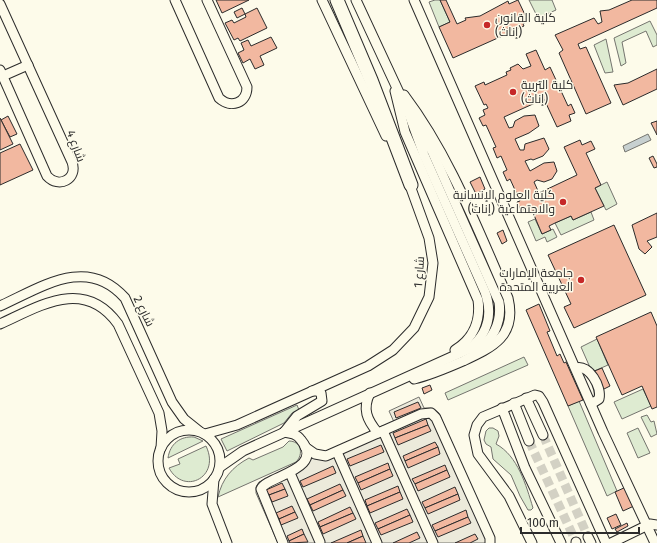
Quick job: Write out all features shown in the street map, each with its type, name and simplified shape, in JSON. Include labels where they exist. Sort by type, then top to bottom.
[{"type":"highway","points":[[337,0],[371,80],[411,184]]},
{"type":"street","points":[[175,0],[219,98],[227,104],[238,103],[245,97],[247,87],[207,0]]},
{"type":"street","name":"شارع 1","points":[[202,432],[238,425],[368,366],[394,350],[414,328],[425,308],[433,274],[432,251],[411,184],[322,0]]},
{"type":"street","points":[[0,324],[54,300],[65,298],[85,300],[103,308],[118,324],[156,405],[161,422],[158,462],[160,472],[166,481],[174,488],[185,491],[196,491],[206,487],[214,479],[220,467],[243,451],[468,349],[476,343],[486,329],[490,310],[485,292],[424,155],[409,114],[356,0]]},
{"type":"street","points":[[414,0],[591,404],[655,543]]},
{"type":"street","name":"شارع 4","points":[[0,4],[28,65],[73,166],[72,176],[64,182],[55,182],[47,176],[1,73],[28,65]]},
{"type":"street","points":[[390,385],[442,370],[493,346],[504,335],[510,313],[508,298],[447,161],[427,126],[394,81]]},
{"type":"street","points":[[390,385],[462,346],[474,332],[479,316],[479,308],[475,292],[405,132],[399,111],[394,81]]},
{"type":"street","points":[[409,114],[425,137],[432,151],[496,294],[500,310],[494,332],[482,347],[411,379]]},
{"type":"street","name":"شارع 2","points":[[0,306],[70,276],[86,276],[106,282],[118,290],[125,298],[172,402],[184,419],[202,432]]},
{"type":"street","points":[[284,432],[300,413],[322,401],[321,393],[312,391]]},
{"type":"street","points":[[370,393],[365,407],[366,415],[381,432],[433,543]]},
{"type":"street","points":[[532,543],[509,496],[478,454],[474,441],[475,430],[480,421],[488,414],[535,395],[542,398],[606,543]]},
{"type":"street","points":[[526,398],[543,435]]},
{"type":"street","points":[[514,403],[529,441]]},
{"type":"street","points":[[502,408],[525,468],[561,543]]},
{"type":"street","points":[[284,432],[296,435],[305,447],[320,456],[337,452],[424,412],[434,415],[490,538],[490,543]]},
{"type":"street","points":[[160,448],[173,434],[186,430],[202,432],[213,441],[218,450],[220,467]]},
{"type":"street","points":[[283,543],[261,489],[264,484],[290,473],[298,467],[304,460],[305,447]]},
{"type":"street","points":[[337,452],[377,543]]},
{"type":"street","points":[[290,473],[320,542]]},
{"type":"street","points":[[214,479],[212,504],[227,543]]},
{"type":"street","points":[[611,543],[647,526],[657,525]]},
{"type":"green space","points":[[440,0],[450,22],[439,27],[429,2]]},
{"type":"green space","points":[[529,0],[552,0],[556,10],[538,18]]},
{"type":"green space","points":[[650,21],[657,35],[657,45],[653,47],[646,31],[622,42],[626,63],[621,66],[614,38]]},
{"type":"green space","points":[[606,39],[613,72],[605,73],[594,45]]},
{"type":"green space","points":[[607,182],[617,204],[606,210],[595,188]]},
{"type":"green space","points":[[591,212],[594,220],[561,235],[555,223],[571,216],[573,220]]},
{"type":"green space","points":[[535,219],[542,234],[553,229],[557,237],[547,242],[545,237],[536,241],[528,222]]},
{"type":"green space","points":[[597,339],[608,365],[592,372],[581,347]]},
{"type":"green space","points":[[524,357],[528,365],[448,400],[445,393]]},
{"type":"green space","points":[[643,389],[651,406],[622,419],[614,402]]},
{"type":"green space","points":[[579,401],[617,491],[607,496],[568,406]]},
{"type":"green space","points":[[297,405],[299,410],[292,413],[284,423],[227,451],[221,439]]},
{"type":"green space","points":[[647,415],[651,422],[654,421],[657,434],[651,437],[641,417]]},
{"type":"green space","points":[[489,428],[493,428],[498,431],[499,436],[496,444],[504,449],[516,463],[533,508],[531,510],[528,510],[520,496],[511,475],[493,459],[491,447],[486,444],[484,440],[486,431]]},
{"type":"green space","points":[[638,428],[650,453],[638,458],[627,433]]},
{"type":"green space","points":[[194,437],[203,441],[168,458],[173,445],[176,442],[184,438]]},
{"type":"green space","points":[[289,441],[296,443],[300,448],[300,455],[296,462],[218,497],[225,479],[238,465],[249,458],[253,460],[283,447]]},
{"type":"green space","points":[[206,446],[209,457],[209,466],[205,474],[199,479],[191,482],[183,481],[169,468],[180,464],[178,459]]},
{"type":"shaded area","points":[[648,134],[651,140],[625,152],[623,146]]},
{"type":"shaded area","points":[[419,397],[424,408],[433,408],[439,413],[494,543],[278,543],[256,493],[256,487],[259,482],[394,422],[389,411]]},
{"type":"building","points":[[216,0],[249,0],[222,13]]},
{"type":"building","points":[[440,0],[446,0],[457,24],[466,20],[465,18],[480,16],[508,1],[509,4],[518,0],[528,21],[523,24],[524,26],[512,31],[511,28],[507,29],[509,33],[453,58],[439,27],[450,22]]},
{"type":"building","points":[[632,0],[657,0],[657,8],[578,44],[580,49],[586,47],[611,103],[586,114],[559,53],[563,50],[555,35],[594,18],[598,24],[602,22],[600,11],[609,10]]},
{"type":"building","points":[[242,8],[245,14],[237,18],[234,12]]},
{"type":"building","points":[[257,8],[267,28],[240,41],[238,38],[234,40],[225,23],[232,20],[234,23],[246,17],[245,14]]},
{"type":"building","points":[[271,37],[277,48],[260,56],[264,65],[255,69],[250,59],[243,63],[238,53],[244,50],[241,43],[248,40],[251,46]]},
{"type":"building","points":[[536,50],[545,70],[550,67],[568,106],[571,104],[575,113],[569,115],[571,121],[557,127],[544,99],[504,117],[509,128],[513,127],[515,121],[524,116],[535,115],[539,126],[529,133],[515,139],[520,150],[524,150],[525,144],[544,138],[549,149],[543,156],[525,161],[530,171],[544,163],[554,162],[557,171],[552,179],[544,182],[537,180],[534,182],[539,193],[577,175],[564,147],[580,140],[582,145],[591,141],[595,149],[586,153],[601,185],[595,188],[604,206],[573,220],[571,216],[555,223],[549,226],[551,230],[542,234],[534,215],[536,214],[534,210],[529,213],[527,208],[521,211],[517,202],[520,201],[510,179],[507,181],[503,172],[507,170],[501,156],[497,158],[493,148],[496,147],[486,125],[483,126],[479,118],[485,115],[483,110],[488,108],[486,104],[484,105],[475,86],[484,82],[485,85],[507,75],[506,72],[511,70],[510,68],[518,64],[523,69],[531,66],[526,54]]},
{"type":"building","points":[[657,69],[657,89],[623,105],[614,85],[628,83]]},
{"type":"building","points":[[8,116],[17,134],[10,137],[1,120]]},
{"type":"building","points":[[0,118],[13,144],[0,150]]},
{"type":"building","points":[[657,121],[657,135],[651,123]]},
{"type":"building","points":[[20,144],[33,170],[0,185],[0,153]]},
{"type":"building","points":[[653,156],[657,164],[657,167],[654,168],[649,158]]},
{"type":"building","points":[[480,177],[485,189],[476,194],[470,182]]},
{"type":"building","points":[[657,213],[657,237],[647,241],[652,247],[645,254],[639,249],[632,225]]},
{"type":"building","points":[[614,225],[646,295],[574,328],[564,307],[571,304],[548,255]]},
{"type":"building","points":[[503,230],[507,241],[502,244],[497,233]]},
{"type":"building","points":[[539,304],[550,331],[547,332],[557,356],[560,354],[564,363],[566,362],[583,400],[568,406],[526,310]]},
{"type":"building","points":[[651,312],[657,326],[657,407],[652,409],[642,386],[622,395],[596,337]]},
{"type":"building","points":[[602,368],[610,386],[600,391],[592,372]]},
{"type":"building","points":[[430,385],[432,390],[424,394],[422,388]]},
{"type":"building","points":[[418,402],[421,408],[396,418],[394,412]]},
{"type":"building","points":[[426,419],[428,425],[395,438],[393,433]]},
{"type":"building","points":[[428,425],[431,431],[398,445],[395,438]]},
{"type":"building","points":[[435,442],[438,447],[405,461],[403,456]]},
{"type":"building","points":[[381,445],[384,452],[350,466],[347,459]]},
{"type":"building","points":[[438,447],[440,454],[408,468],[405,461]]},
{"type":"building","points":[[388,463],[390,469],[358,483],[355,477]]},
{"type":"building","points":[[445,465],[447,470],[415,484],[412,479]]},
{"type":"building","points":[[333,466],[336,473],[303,487],[300,481]]},
{"type":"building","points":[[390,469],[393,476],[361,490],[358,483]]},
{"type":"building","points":[[447,470],[450,477],[418,491],[415,484]]},
{"type":"building","points":[[282,483],[285,489],[269,495],[266,490]]},
{"type":"building","points":[[340,484],[343,490],[310,505],[307,499]]},
{"type":"building","points":[[398,486],[400,492],[367,506],[365,500]]},
{"type":"building","points":[[455,487],[458,494],[425,508],[422,502]]},
{"type":"building","points":[[626,487],[634,506],[623,511],[615,492]]},
{"type":"building","points":[[285,489],[288,496],[272,502],[269,495]]},
{"type":"building","points":[[343,490],[346,496],[313,511],[310,505]]},
{"type":"building","points":[[400,492],[403,499],[370,513],[367,506]]},
{"type":"building","points":[[458,494],[460,500],[428,514],[425,508]]},
{"type":"building","points":[[292,506],[295,512],[279,519],[276,513]]},
{"type":"building","points":[[350,507],[353,513],[320,527],[318,522]]},
{"type":"building","points":[[407,509],[410,515],[378,529],[375,523]]},
{"type":"building","points":[[466,510],[468,517],[435,531],[432,525]]},
{"type":"building","points":[[295,512],[298,518],[281,525],[279,519]]},
{"type":"building","points":[[353,513],[356,519],[323,534],[320,527]]},
{"type":"building","points":[[616,514],[621,525],[612,529],[607,518]]},
{"type":"building","points":[[410,515],[413,522],[381,535],[378,529]]},
{"type":"building","points":[[468,517],[471,523],[438,537],[435,531]]},
{"type":"building","points":[[627,523],[628,526],[617,532],[615,529]]},
{"type":"building","points":[[302,529],[304,534],[289,541],[287,536]]},
{"type":"building","points":[[361,530],[363,536],[347,543],[331,543]]},
{"type":"building","points":[[417,532],[420,538],[409,543],[393,543]]},
{"type":"building","points":[[304,534],[308,542],[290,543],[289,541]]},
{"type":"building","points":[[475,534],[478,539],[470,543],[455,543]]},
{"type":"building","points":[[363,536],[366,543],[347,543]]},
{"type":"tunnel","points":[[543,435],[588,537]]},
{"type":"tunnel","points":[[529,441],[576,542]]},
{"type":"place","name":"كلية القانون (إناث)","points":[[487,25]]},
{"type":"place","name":"كلية التربية (إناث)","points":[[513,92]]},
{"type":"place","name":"كلية العلوم الإنسانية والاجتماعية (إناث)","points":[[563,202]]},
{"type":"place","name":"جامعة الإمارات العربية المتحدة","points":[[581,280]]}]
